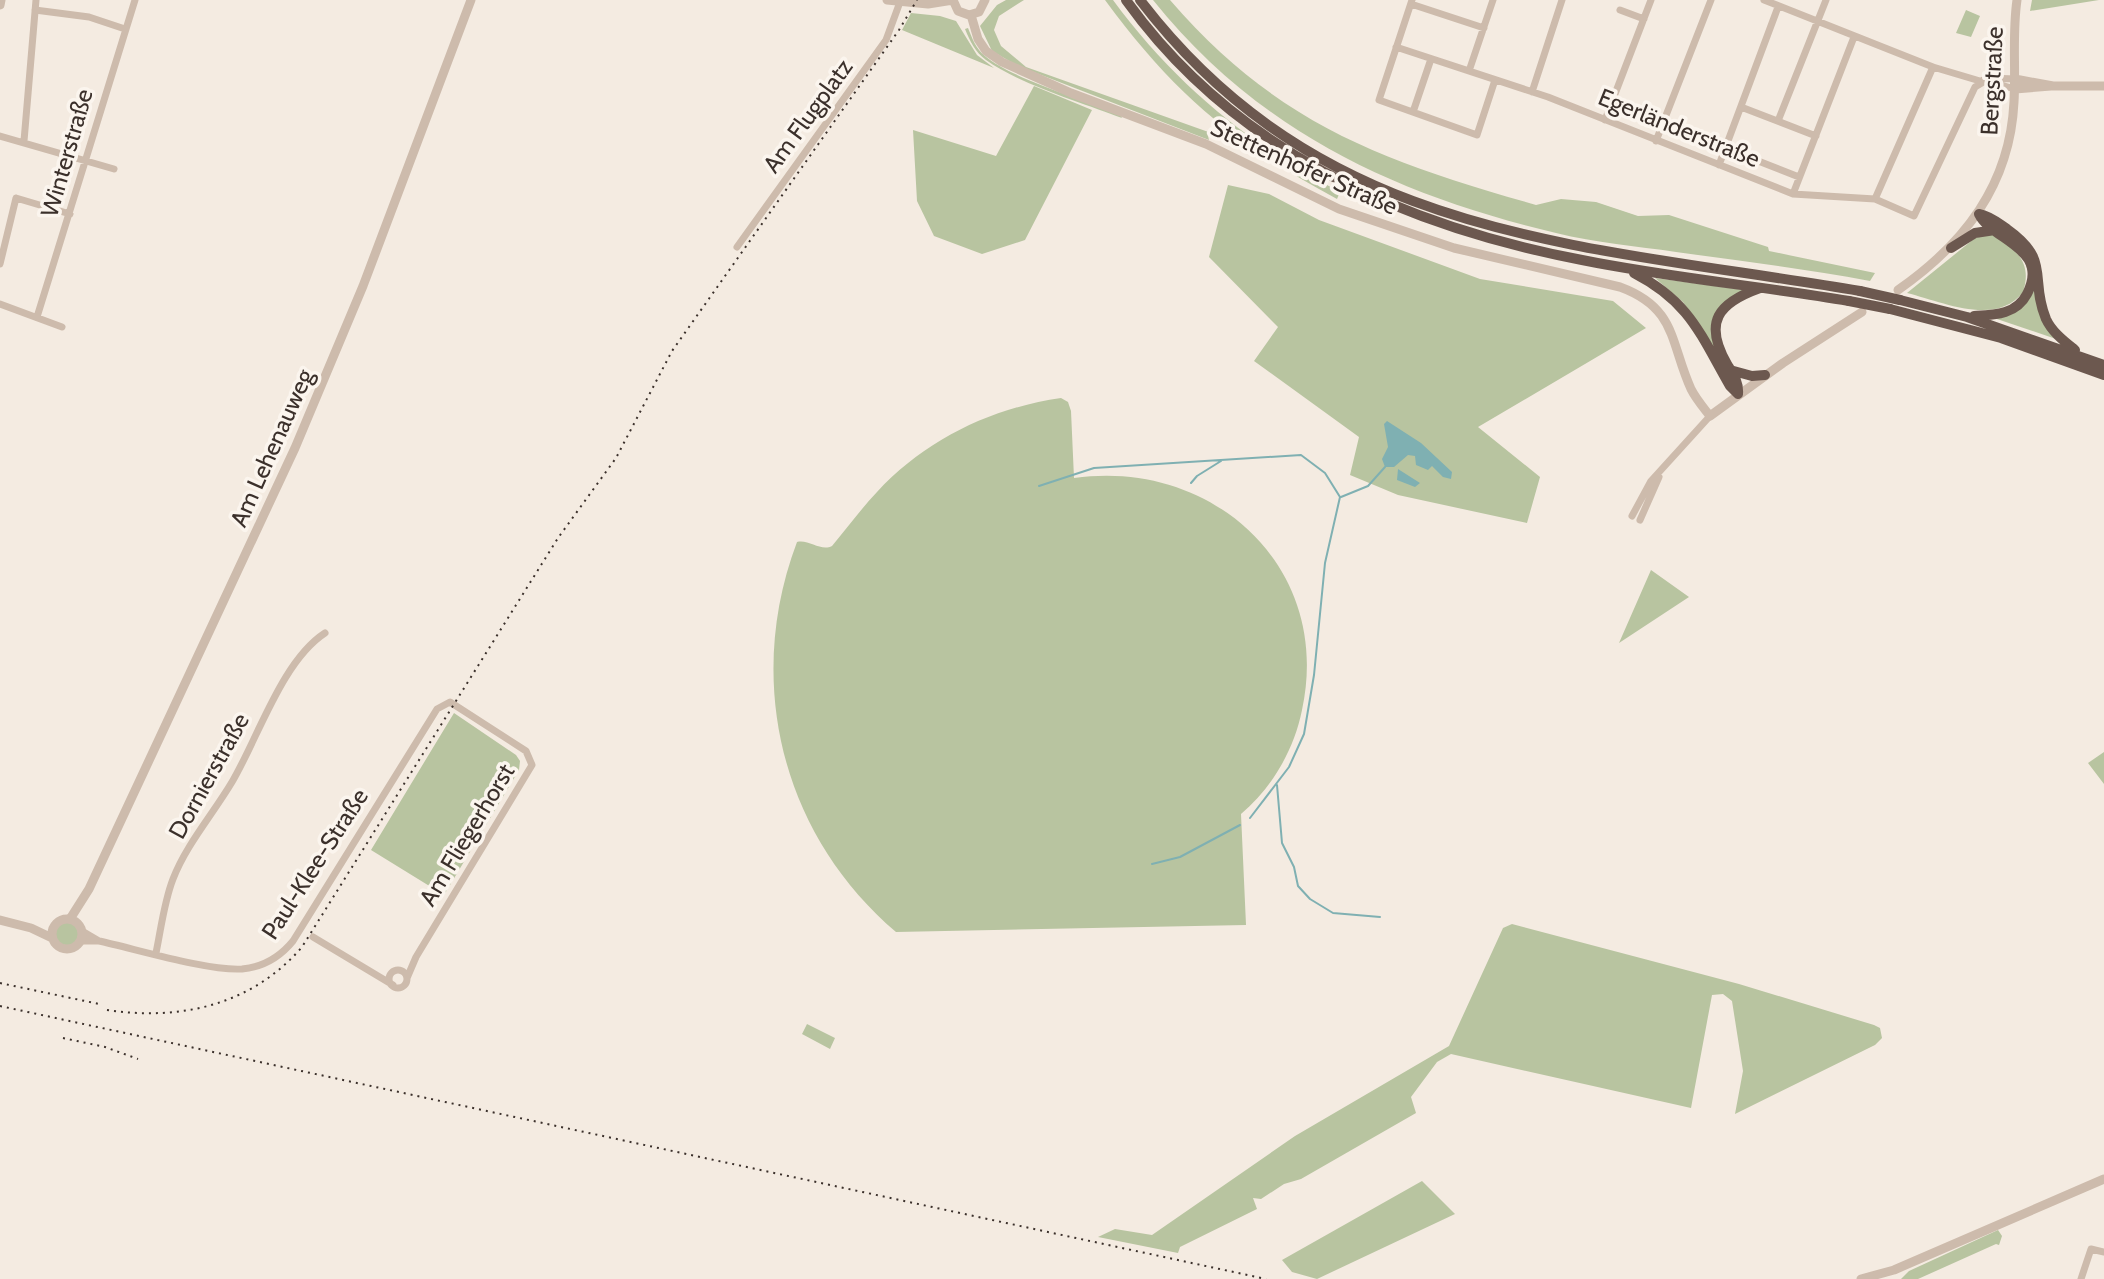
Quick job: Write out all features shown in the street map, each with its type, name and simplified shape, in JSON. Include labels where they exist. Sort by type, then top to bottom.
[{"type":"highway","points":[[1126,0],[1172,57],[1217,100],[1262,135],[1317,170],[1386,203],[1453,227],[1554,255],[1890,309],[2001,338],[2104,375]]},
{"type":"highway","points":[[1140,0],[1196,65],[1253,115],[1322,159],[1395,194],[1464,219],[1564,245],[1899,295],[2104,365]]},
{"type":"highway","points":[[1968,317],[2009,311],[2021,302],[2030,286],[2030,268],[2022,251],[1986,224],[1979,214]]},
{"type":"highway","points":[[1979,214],[1990,217],[2027,245],[2038,266],[2047,320],[2055,333],[2083,356]]},
{"type":"highway","points":[[1951,248],[1975,233],[1995,230]]},
{"type":"highway","points":[[1626,268],[1660,286],[1688,312],[1730,386],[1738,394]]},
{"type":"highway","points":[[1738,394],[1738,382],[1717,346],[1716,321],[1730,301],[1762,287]]},
{"type":"highway","points":[[1730,370],[1752,376],[1765,375]]},
{"type":"street","points":[[24,141],[36,0]]},
{"type":"street","name":"Winterstraße","points":[[37,317],[88,160],[135,0]]},
{"type":"street","name":"Am Lehenauweg","points":[[78,929],[83,901],[208,639],[300,436],[363,286],[471,0]]},
{"type":"street","points":[[887,0],[953,0],[958,11],[971,15],[981,10],[985,0]]},
{"type":"street","points":[[1469,71],[1493,0]]},
{"type":"street","points":[[1532,92],[1562,0]]},
{"type":"street","points":[[1605,120],[1651,0]]},
{"type":"street","points":[[1656,141],[1710,0]]},
{"type":"street","points":[[1764,0],[1933,67],[1982,80],[2040,89],[2053,86],[2104,86]]},
{"type":"street","points":[[1778,121],[1826,0]]},
{"type":"street","name":"Bergstraße","points":[[1899,295],[1951,248],[1979,214],[2005,158],[2014,116],[2017,0]]},
{"type":"street","name":"Am Flugplatz","points":[[737,247],[886,40],[900,2]]},
{"type":"street","points":[[1484,28],[1412,2],[1379,100],[1477,135],[1495,80]]},
{"type":"street","points":[[1719,165],[1779,7]]},
{"type":"street","points":[[35,10],[89,17],[125,29]]},
{"type":"street","points":[[1620,10],[1644,19]]},
{"type":"street","name":"Stettenhofer Straße","points":[[971,15],[978,39],[986,51],[1002,62],[1070,93],[1206,144],[1339,208],[1454,248],[1628,290],[1647,302],[1672,330],[1690,387],[1710,416]]},
{"type":"street","points":[[1793,194],[1854,37]]},
{"type":"street","name":"Egerländerstraße","points":[[1396,47],[1532,92],[1793,194],[1875,199],[1914,216],[1982,80]]},
{"type":"street","points":[[1413,112],[1431,60]]},
{"type":"street","points":[[1875,199],[1933,67]]},
{"type":"street","points":[[1741,107],[1816,136]]},
{"type":"street","points":[[0,136],[114,169]]},
{"type":"street","points":[[1725,148],[1799,177]]},
{"type":"street","points":[[1768,184],[1775,168]]},
{"type":"street","points":[[0,264],[16,198],[70,214]]},
{"type":"street","points":[[0,304],[62,327]]},
{"type":"street","points":[[1636,518],[1642,494],[1710,416],[1765,375],[1863,312]]},
{"type":"street","name":"Dornierstraße","points":[[156,953],[167,900],[178,869],[235,776],[274,697],[312,641],[325,633]]},
{"type":"street","name":"Am Fliegerhorst","points":[[407,978],[416,957],[532,765],[526,751],[454,704],[445,702],[437,709]]},
{"type":"street","name":"Paul-Klee-Straße","points":[[78,929],[99,941],[242,969],[263,964],[285,951],[437,709]]},
{"type":"street","points":[[0,920],[31,928],[52,938],[57,946],[66,950],[75,948],[78,929],[61,920],[54,926],[31,928]]},
{"type":"street","points":[[52,938],[54,926]]},
{"type":"street","points":[[313,937],[366,969],[393,985],[401,987],[407,978],[405,973],[396,970],[379,973],[366,969]]},
{"type":"street","name":"Am Fliegerhorst","points":[[396,970],[416,957]]},
{"type":"street","points":[[393,985],[390,978],[396,970]]},
{"type":"street","points":[[1861,1279],[1894,1270],[2104,1179]]},
{"type":"street","points":[[2081,1279],[2091,1249],[2104,1252]]},
{"type":"green space","points":[[1006,0],[1024,0],[999,16],[994,30],[1001,46],[1026,67],[1214,134],[1208,136],[1209,140],[1018,66],[992,51],[980,26],[997,5]]},
{"type":"green space","points":[[1105,0],[1113,0],[1136,30],[1187,85],[1274,153],[1340,192],[1337,199],[1267,158],[1208,114],[1156,63]]},
{"type":"green space","points":[[1153,0],[1170,0],[1210,43],[1251,79],[1293,108],[1336,133],[1381,154],[1536,205],[1561,199],[1596,202],[1638,216],[1669,215],[1768,247],[1769,251],[1875,273],[1870,281],[1586,239],[1497,217],[1440,199],[1385,177],[1284,121],[1238,86],[1194,46]]},
{"type":"green space","points":[[2032,0],[2099,0],[2030,11]]},
{"type":"green space","points":[[1966,10],[1980,16],[1971,37],[1956,33]]},
{"type":"green space","points":[[911,13],[940,16],[956,21],[977,55],[994,68],[902,30]]},
{"type":"green space","points":[[968,28],[979,50],[997,65],[1030,81],[1120,114],[1122,118],[1033,85],[1000,69],[976,50],[965,29]]},
{"type":"green space","points":[[1034,86],[1092,110],[1025,240],[982,254],[934,236],[917,201],[913,130],[996,156]]},
{"type":"green space","points":[[1228,185],[1269,194],[1319,220],[1480,279],[1613,301],[1646,328],[1478,427],[1540,477],[1527,523],[1398,495],[1350,475],[1359,437],[1254,361],[1278,327],[1209,257]]},
{"type":"green space","points":[[1991,233],[2008,245],[2024,264],[2026,272],[2023,292],[2012,302],[1999,308],[1968,309],[1907,293],[1975,238]]},
{"type":"green space","points":[[2018,240],[2056,339],[1994,318],[2003,316],[2032,285]]},
{"type":"green space","points":[[1655,278],[1745,290],[1719,307],[1719,357],[1683,302]]},
{"type":"green space","points":[[1061,398],[1068,402],[1071,411],[1074,478],[1125,476],[1172,486],[1215,505],[1251,533],[1280,568],[1299,611],[1307,658],[1298,725],[1287,754],[1272,780],[1241,814],[1246,925],[896,932],[857,893],[825,850],[801,803],[784,753],[775,701],[774,648],[781,595],[797,542],[832,546],[871,498],[896,473],[938,442],[961,429],[1009,410]]},
{"type":"green space","points":[[1651,570],[1689,597],[1619,643]]},
{"type":"green space","points":[[454,713],[516,755],[520,761],[519,770],[444,895],[371,850]]},
{"type":"green space","points":[[2104,752],[2104,784],[2088,763]]},
{"type":"green space","points":[[67,922],[78,929],[79,934],[72,945],[67,946],[56,939],[55,934],[62,923]]},
{"type":"green space","points":[[1512,924],[1739,984],[1874,1025],[1880,1028],[1882,1038],[1875,1045],[1735,1114],[1743,1071],[1732,1001],[1723,994],[1712,995],[1691,1108],[1451,1054],[1437,1062],[1411,1097],[1416,1113],[1301,1179],[1284,1184],[1261,1199],[1253,1198],[1257,1209],[1180,1247],[1178,1253],[1098,1237],[1115,1229],[1152,1235],[1295,1136],[1449,1046],[1503,928]]},
{"type":"green space","points":[[807,1024],[835,1038],[830,1049],[802,1034]]},
{"type":"green space","points":[[1422,1181],[1455,1214],[1317,1279],[1292,1272],[1282,1260]]},
{"type":"green space","points":[[1998,1230],[2002,1236],[1999,1245],[1918,1279],[1901,1279],[1909,1271]]},
{"type":"water","points":[[1387,421],[1421,443],[1452,472],[1451,479],[1443,477],[1432,466],[1428,470],[1416,465],[1415,456],[1408,455],[1394,467],[1385,467],[1382,459],[1388,447],[1384,424]]},
{"type":"water","points":[[1398,469],[1420,483],[1415,487],[1397,480]]},
{"type":"waterway","points":[[1039,486],[1094,468],[1301,455],[1325,473],[1340,497],[1325,563],[1314,675],[1304,734],[1289,767],[1250,818]]},
{"type":"waterway","points":[[1191,483],[1221,461]]},
{"type":"waterway","points":[[1341,497],[1368,486],[1385,467]]},
{"type":"waterway","points":[[1277,785],[1282,843],[1294,867],[1298,886],[1310,899],[1333,913],[1380,917]]},
{"type":"waterway","points":[[1152,864],[1180,857],[1240,825]]},
{"type":"railway","points":[[107,1010],[162,1013],[214,1004],[261,983],[302,947],[558,538],[616,458],[672,351],[899,30],[917,0]]},
{"type":"railway","points":[[0,983],[99,1004]]},
{"type":"railway","points":[[0,1006],[1266,1279]]},
{"type":"railway","points":[[63,1038],[105,1047],[138,1059]]}]
